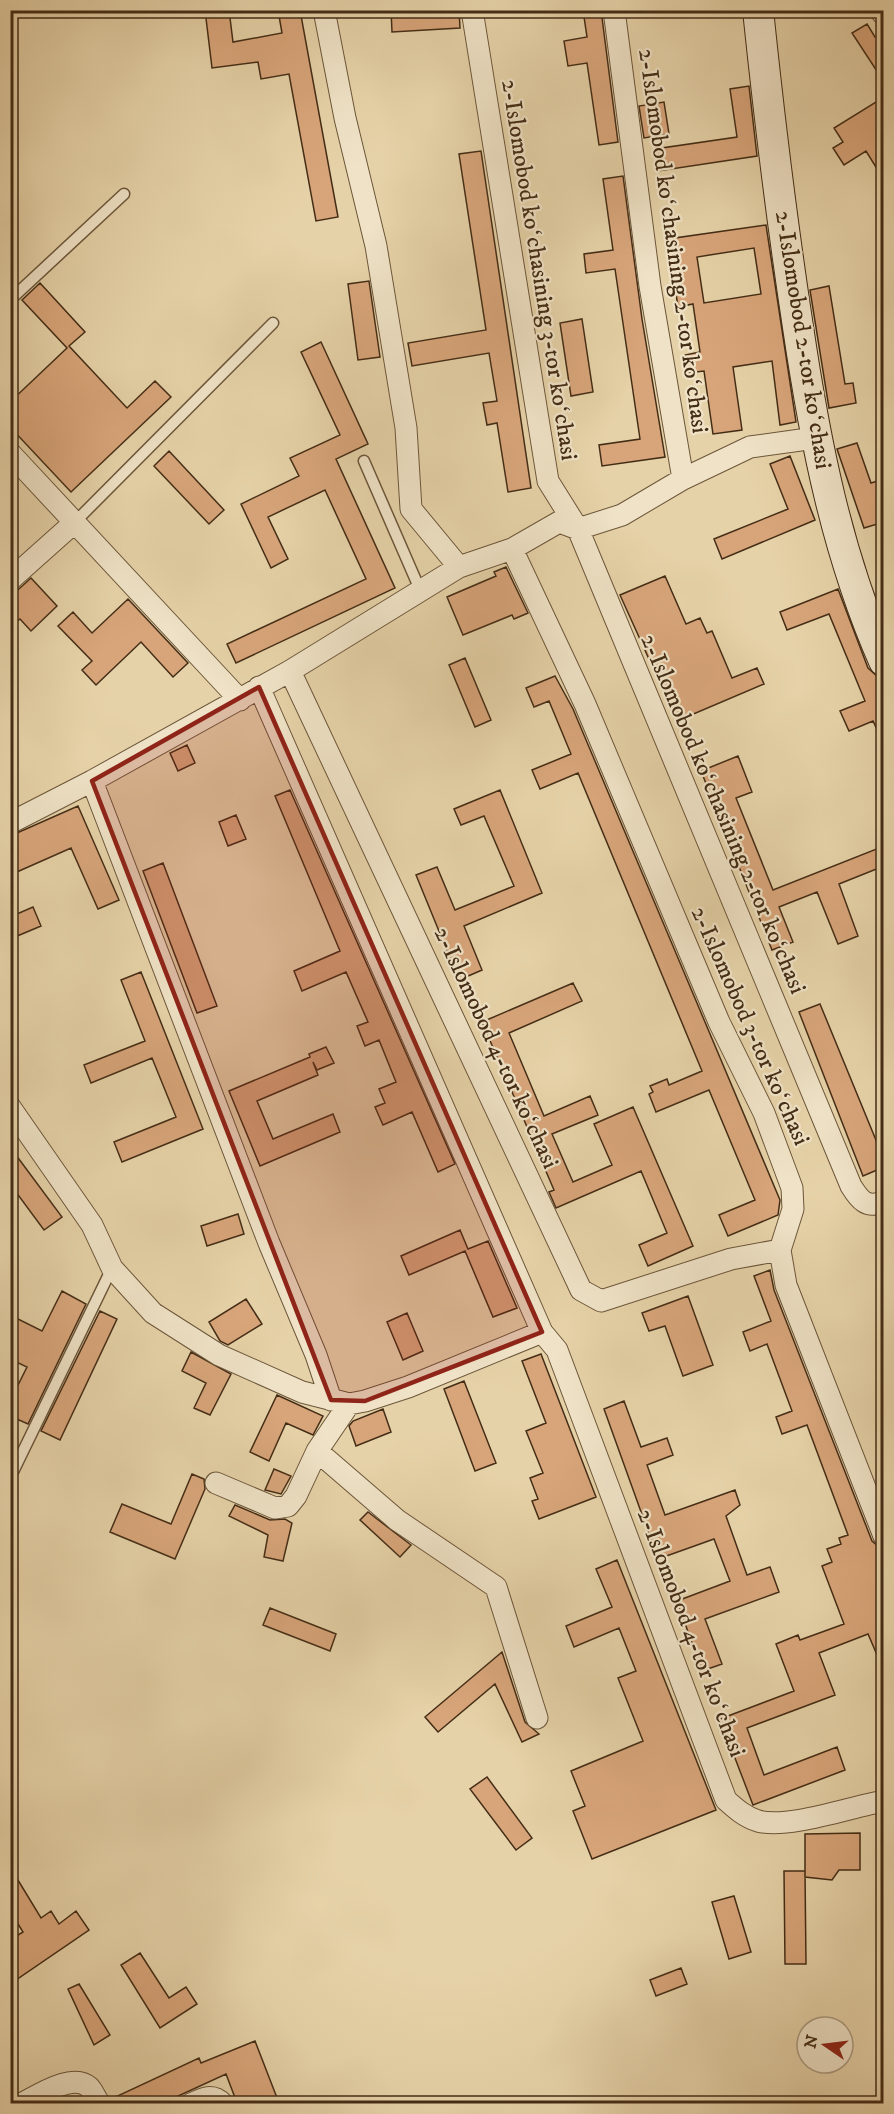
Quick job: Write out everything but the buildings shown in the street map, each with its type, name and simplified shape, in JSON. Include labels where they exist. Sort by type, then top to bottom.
[{"type":"street","points":[[324,10],[345,118],[376,246],[406,428],[411,509],[459,567]]},
{"type":"street","name":"2-Islomobod koʻchasining 3-tor koʻchasi","points":[[472,10],[548,481],[578,529]]},
{"type":"street","name":"2-Islomobod koʻchasining 2-tor koʻchasi","points":[[614,10],[650,286],[683,479]]},
{"type":"street","name":"2-Islomobod 2-tor koʻchasi","points":[[758,10],[789,272],[815,438],[836,529],[869,629],[884,662]]},
{"type":"street","points":[[880,10],[884,15]]},
{"type":"street","name":"2-Islomobod koʻchasining 2-tor koʻchasi","points":[[815,438],[750,447],[683,479],[622,515],[578,529],[851,1186],[859,1200],[866,1204],[877,1205],[884,1201]]},
{"type":"street","points":[[10,453],[240,700]]},
{"type":"street","points":[[10,580],[75,522]]},
{"type":"street","points":[[10,823],[93,781],[240,700],[422,592],[459,567],[512,549],[559,522],[578,529]]},
{"type":"street","name":"2-Islomobod 3-tor koʻchasi","points":[[512,549],[585,704],[719,1022],[764,1113],[792,1188],[793,1209],[780,1250],[786,1285],[884,1536]]},
{"type":"street","name":"2-Islomobod 4-tor koʻchasi","points":[[290,671],[581,1290],[601,1301],[730,1259],[780,1250]]},
{"type":"street","name":"2-Islomobod 4-tor koʻchasi","points":[[259,687],[542,1332],[557,1350],[726,1800],[742,1814],[758,1821],[783,1822],[884,1801]]},
{"type":"street","points":[[93,781],[268,1243],[316,1355],[349,1401]]},
{"type":"street","points":[[10,1107],[92,1225],[112,1268],[153,1313],[219,1355],[302,1392],[349,1401],[408,1387],[542,1332]]},
{"type":"street","points":[[216,1483],[274,1508],[288,1506],[297,1496],[317,1451],[349,1401]]},
{"type":"street","points":[[317,1451],[406,1526],[496,1587],[537,1718]]},
{"type":"street","points":[[21,2103],[68,2083],[79,2082],[89,2087],[99,2103]]},
{"type":"street","points":[[191,2103],[206,2097],[216,2098],[223,2103]]},
{"type":"lane","points":[[10,300],[124,194]]},
{"type":"lane","points":[[75,522],[273,323]]},
{"type":"lane","points":[[364,462],[422,592]]},
{"type":"lane","points":[[10,1478],[112,1268]]},
{"type":"highlighted area","points":[[259,687],[542,1332],[365,1401],[331,1400],[92,781]]}]
